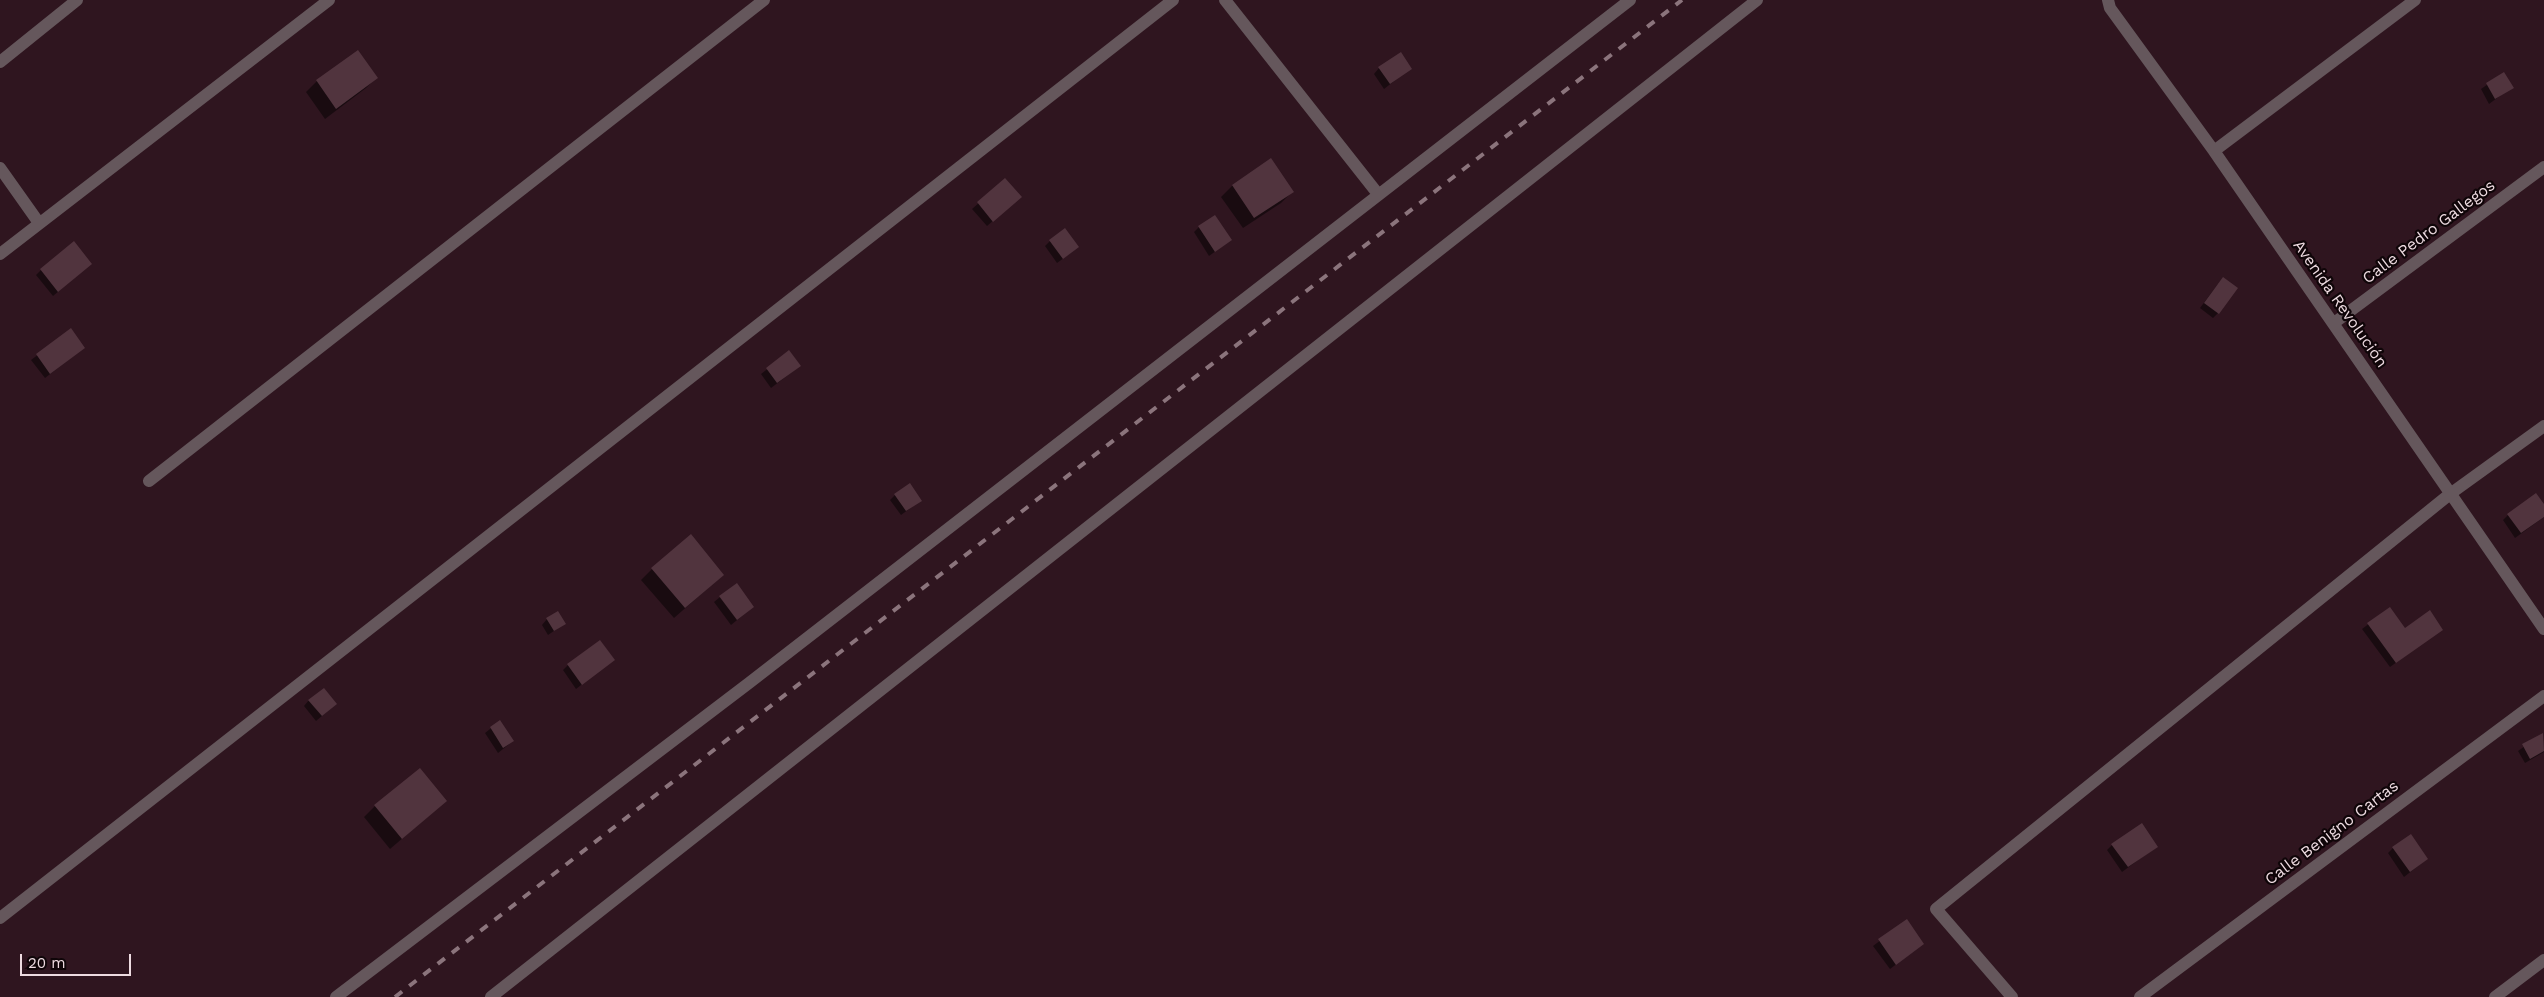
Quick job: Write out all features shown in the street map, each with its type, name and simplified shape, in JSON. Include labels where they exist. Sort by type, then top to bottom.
[{"type":"street","points":[[0,62],[77,0]]},
{"type":"street","points":[[0,254],[329,0]]},
{"type":"street","points":[[149,480],[764,0]]},
{"type":"street","points":[[0,918],[1173,0]]},
{"type":"street","points":[[1225,0],[1378,194]]},
{"type":"street","points":[[336,997],[749,683],[1630,0]]},
{"type":"street","points":[[491,997],[1757,0]]},
{"type":"street","name":"Avenida Revolución","points":[[2108,0],[2110,8],[2214,151],[2544,629]]},
{"type":"street","points":[[2214,151],[2415,0]]},
{"type":"street","name":"Calle Pedro Gallegos","points":[[2334,323],[2544,167]]},
{"type":"street","points":[[0,168],[39,224]]},
{"type":"street","points":[[2012,997],[1936,909],[2450,494],[2544,426]]},
{"type":"street","name":"Calle Benigno Cartas","points":[[2140,997],[2544,696]]},
{"type":"street","points":[[2495,997],[2544,960]]},
{"type":"building","points":[[358,50],[378,78],[336,109],[316,80]]},
{"type":"building","points":[[1401,52],[1412,69],[1390,84],[1378,67]]},
{"type":"building","points":[[2504,72],[2514,88],[2495,99],[2486,83]]},
{"type":"building","points":[[1271,158],[1294,192],[1254,218],[1232,185]]},
{"type":"building","points":[[1005,178],[1022,197],[993,222],[977,202]]},
{"type":"building","points":[[1215,215],[1232,240],[1215,252],[1198,226]]},
{"type":"building","points":[[1065,228],[1079,247],[1063,259],[1049,240]]},
{"type":"building","points":[[74,241],[92,264],[58,292],[40,269]]},
{"type":"building","points":[[2223,277],[2238,288],[2219,314],[2204,303]]},
{"type":"building","points":[[71,328],[85,348],[50,374],[36,354]]},
{"type":"building","points":[[789,350],[801,366],[777,383],[766,368]]},
{"type":"building","points":[[910,483],[922,501],[906,511],[894,494]]},
{"type":"building","points":[[2536,493],[2544,504],[2544,517],[2521,533],[2507,514]]},
{"type":"building","points":[[691,534],[724,575],[685,608],[651,568]]},
{"type":"building","points":[[737,583],[754,607],[737,620],[719,596]]},
{"type":"building","points":[[2390,607],[2405,628],[2430,610],[2443,630],[2396,663],[2367,623]]},
{"type":"building","points":[[558,611],[566,624],[554,631],[546,618]]},
{"type":"building","points":[[600,640],[615,660],[582,685],[567,664]]},
{"type":"building","points":[[324,688],[337,704],[322,716],[308,700]]},
{"type":"building","points":[[500,720],[514,741],[503,748],[490,727]]},
{"type":"building","points":[[2543,733],[2544,751],[2530,759],[2522,744]]},
{"type":"building","points":[[420,768],[447,801],[402,839],[374,805]]},
{"type":"building","points":[[2142,823],[2158,847],[2128,867],[2111,844]]},
{"type":"building","points":[[2411,834],[2428,859],[2410,872],[2392,847]]},
{"type":"building","points":[[1907,919],[1924,944],[1896,965],[1878,939]]},
{"type":"railway","points":[[395,997],[1682,0]]}]
